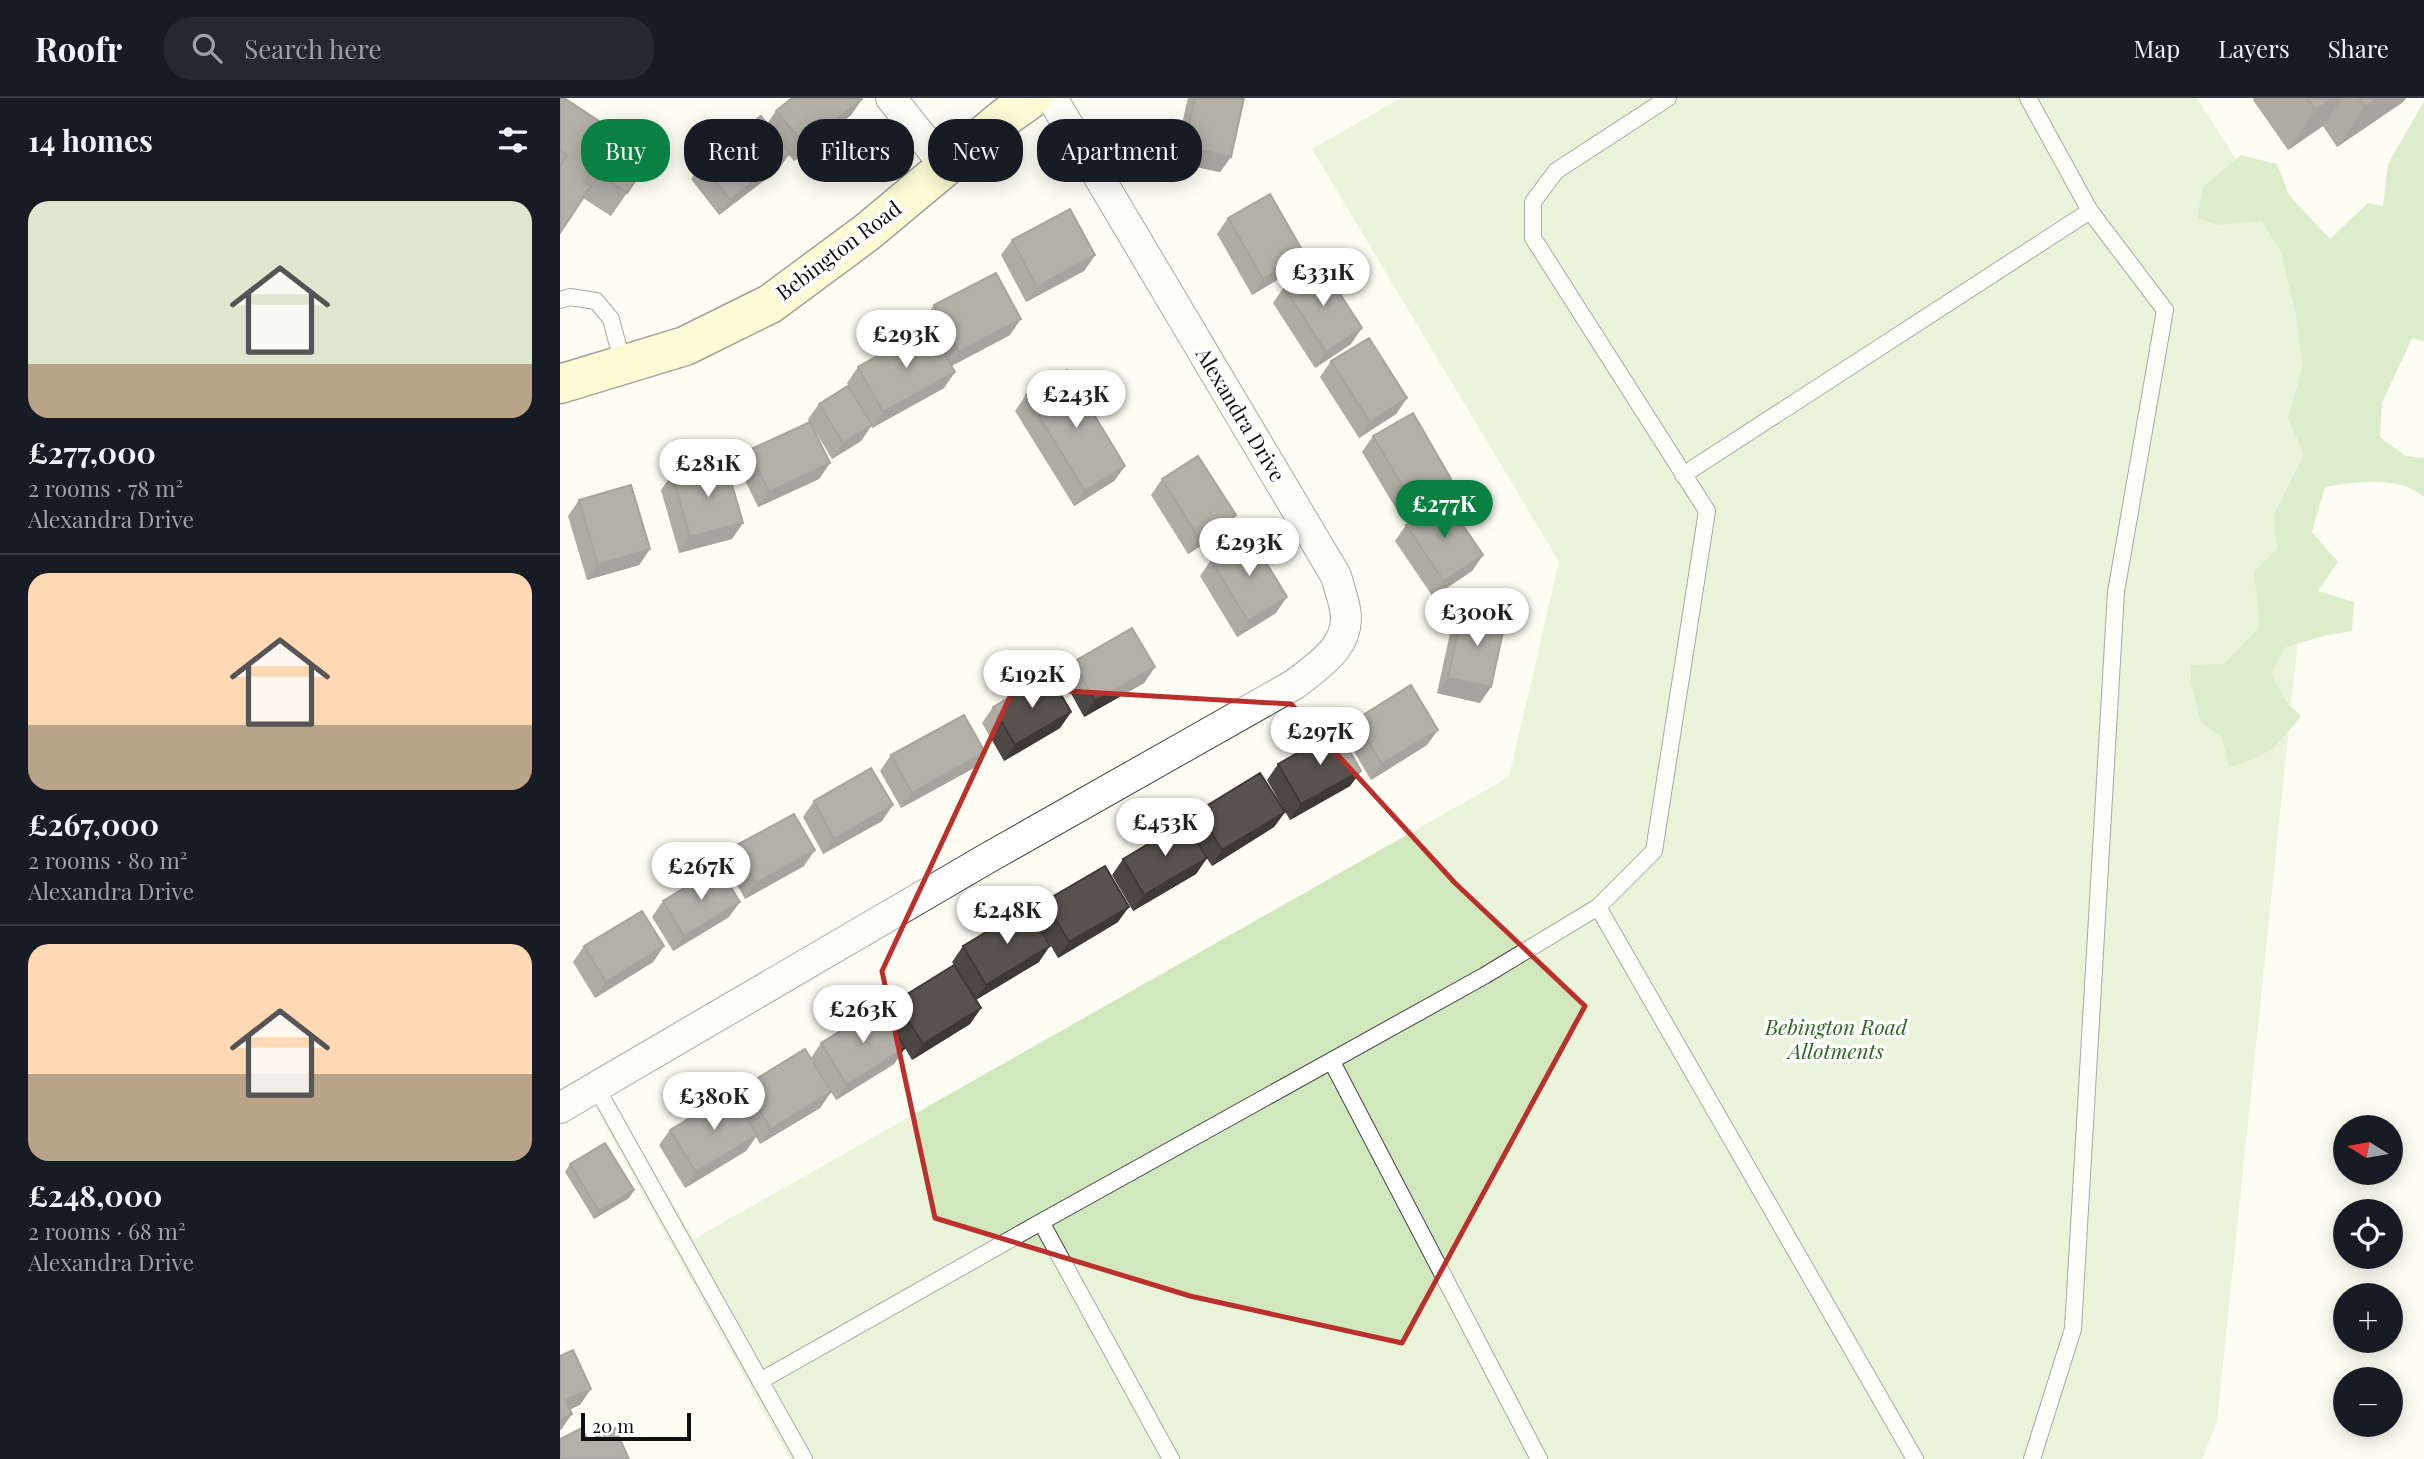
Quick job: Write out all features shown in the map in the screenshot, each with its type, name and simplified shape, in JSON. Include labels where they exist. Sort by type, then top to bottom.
[{"type":"main road","name":"Bebington Road","points":[[1006,119],[1032,98]]},
{"type":"main road","name":"Bebington Road","points":[[560,384],[685,346],[771,304],[866,233],[928,182]]},
{"type":"street","points":[[891,98],[928,144]]},
{"type":"street","name":"Alexandra Drive","points":[[560,1108],[986,859],[1295,684],[1330,657],[1342,639],[1346,612],[1336,576],[1052,98]]},
{"type":"lane","points":[[760,1381],[1484,976],[1598,907],[1654,851],[1707,511],[1533,238],[1533,202],[1556,171],[1668,98]]},
{"type":"lane","points":[[2028,98],[2090,211],[2165,310],[2116,592],[2074,1329],[2032,1459]]},
{"type":"lane","points":[[1683,475],[2090,211]]},
{"type":"lane","points":[[560,300],[570,297],[596,301],[611,319],[623,365]]},
{"type":"lane","points":[[1598,907],[1915,1459]]},
{"type":"lane","points":[[1332,1062],[1539,1459]]},
{"type":"lane","points":[[596,1087],[804,1459]]},
{"type":"lane","points":[[1041,1222],[1171,1459]]},
{"type":"highlighted area","points":[[1014,688],[1291,704],[1455,883],[1585,1006],[1402,1343],[1190,1296],[935,1218],[882,971]]},
{"type":"green space","name":"Bebington Road Allotments","points":[[1401,98],[2197,98],[2332,311],[2217,1422],[2202,1459],[790,1459],[601,1118],[616,1109],[694,1239],[1509,777],[1559,562],[1312,149]]},
{"type":"green space","points":[[2424,101],[2424,342],[2412,338],[2382,403],[2380,437],[2406,456],[2424,458],[2424,497],[2402,485],[2390,483],[2363,482],[2325,487],[2312,532],[2338,562],[2318,591],[2354,602],[2352,631],[2286,647],[2271,674],[2285,700],[2301,716],[2271,749],[2254,759],[2229,767],[2222,737],[2201,723],[2191,681],[2191,665],[2224,664],[2260,626],[2254,572],[2277,549],[2274,515],[2304,454],[2288,418],[2303,365],[2296,315],[2281,252],[2262,221],[2218,225],[2197,218],[2203,187],[2241,155],[2277,164],[2289,195],[2330,239],[2368,203],[2383,206],[2388,164]]},
{"type":"building","points":[[560,98],[564,98],[596,119],[581,119],[581,182],[591,186],[560,233],[560,167],[567,155],[560,150]]},
{"type":"building","points":[[792,98],[862,99],[837,119],[797,119],[797,136],[776,111]]},
{"type":"building","points":[[1195,98],[1244,98],[1231,157],[1202,150],[1202,119],[1190,119]]},
{"type":"building","points":[[2307,98],[2333,98],[2316,110]]},
{"type":"building","points":[[2359,98],[2378,98],[2365,107]]},
{"type":"building","points":[[783,144],[790,153],[783,158]]},
{"type":"building","points":[[610,182],[634,182],[627,193]]},
{"type":"building","points":[[716,182],[753,182],[730,200]]},
{"type":"building","points":[[1270,194],[1305,255],[1263,279],[1228,218]]},
{"type":"building","points":[[1070,209],[1095,255],[1037,287],[1012,240]]},
{"type":"building","points":[[1320,263],[1362,328],[1326,352],[1284,287]]},
{"type":"building","points":[[996,273],[1021,319],[959,352],[934,305]]},
{"type":"building","points":[[929,327],[955,372],[883,412],[858,367]]},
{"type":"building","points":[[1369,338],[1407,398],[1370,422],[1331,361]]},
{"type":"building","points":[[1067,370],[1125,466],[1085,491],[1026,395]]},
{"type":"building","points":[[848,386],[872,425],[843,443],[819,404]]},
{"type":"building","points":[[1413,413],[1451,479],[1412,502],[1373,436]]},
{"type":"building","points":[[810,422],[830,463],[769,492],[749,450]]},
{"type":"building","points":[[1198,456],[1236,515],[1199,538],[1162,479]]},
{"type":"building","points":[[725,460],[743,523],[690,537],[672,474]]},
{"type":"building","points":[[631,485],[650,549],[598,565],[579,500]]},
{"type":"building","points":[[1445,499],[1483,555],[1444,581],[1406,525]]},
{"type":"building","points":[[1250,536],[1287,597],[1248,621],[1211,560]]},
{"type":"building","points":[[1463,608],[1506,618],[1491,687],[1448,678]]},
{"type":"building","points":[[1132,628],[1155,667],[1095,701],[1073,662]]},
{"type":"building","points":[[1049,674],[1071,712],[1015,745],[993,707]]},
{"type":"building","points":[[1411,685],[1438,730],[1382,764],[1355,720]]},
{"type":"building","points":[[964,715],[985,752],[912,793],[891,755]]},
{"type":"building","points":[[1338,730],[1361,771],[1301,804],[1278,764]]},
{"type":"building","points":[[871,768],[893,805],[834,839],[814,801]]},
{"type":"building","points":[[1260,773],[1285,812],[1222,850],[1198,811]]},
{"type":"building","points":[[794,814],[815,850],[756,883],[735,846]]},
{"type":"building","points":[[1185,822],[1207,858],[1144,895],[1123,859]]},
{"type":"building","points":[[1105,866],[1129,907],[1069,942],[1045,901]]},
{"type":"building","points":[[718,867],[740,902],[684,936],[663,901]]},
{"type":"building","points":[[1028,907],[1050,946],[986,985],[963,946]]},
{"type":"building","points":[[642,911],[664,946],[606,982],[584,946]]},
{"type":"building","points":[[954,965],[981,1008],[923,1044],[896,1001]]},
{"type":"building","points":[[880,1006],[905,1048],[847,1085],[821,1043]]},
{"type":"building","points":[[805,1049],[831,1092],[771,1129],[745,1086]]},
{"type":"building","points":[[731,1093],[757,1135],[696,1172],[670,1130]]},
{"type":"building","points":[[605,1143],[634,1190],[599,1211],[570,1164]]},
{"type":"building","points":[[573,1350],[591,1389],[566,1400],[572,1414],[560,1420],[560,1356]]},
{"type":"building","points":[[582,1428],[588,1441],[615,1428],[629,1459],[560,1459],[560,1439]]}]
